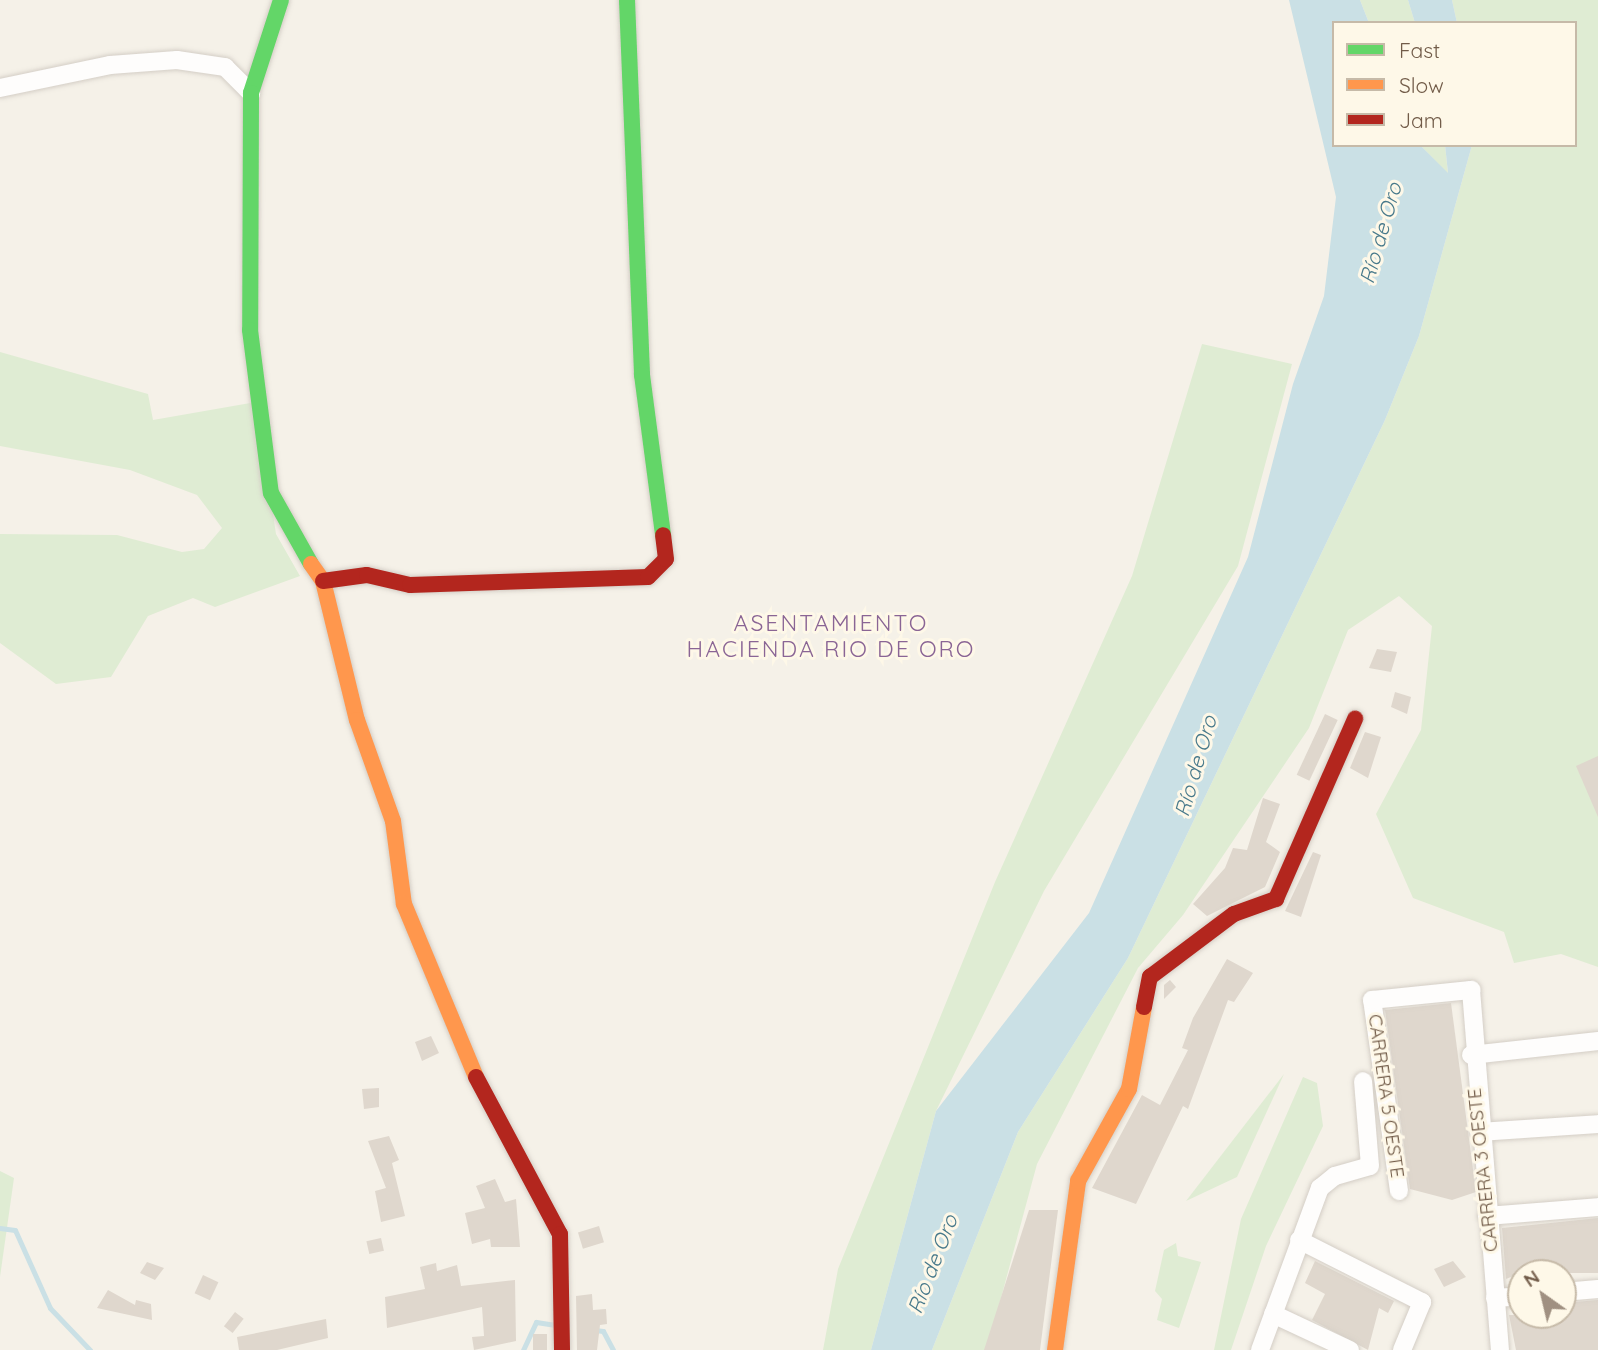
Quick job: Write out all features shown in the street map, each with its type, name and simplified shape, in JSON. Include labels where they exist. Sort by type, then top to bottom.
[{"type":"street","points":[[281,0],[251,93],[250,330],[271,493],[287,531],[323,581],[357,720],[393,821],[402,901],[477,1080],[560,1234],[562,1350]]},
{"type":"street","points":[[323,581],[367,575],[410,585],[648,577],[666,559],[642,375],[626,0]]},
{"type":"street","points":[[0,88],[110,65],[177,60],[225,67],[251,93]]},
{"type":"street","points":[[1055,1350],[1058,1292],[1078,1181],[1129,1089],[1150,977],[1234,914],[1276,899],[1355,719]]},
{"type":"street","name":"CARRERA 5 OESTE","points":[[1399,1191],[1373,1000],[1471,990]]},
{"type":"street","name":"CARRERA 3 OESTE","points":[[1471,990],[1471,1055],[1500,1350]]},
{"type":"street","points":[[1471,1055],[1598,1041]]},
{"type":"street","name":"CARRERA 5 OESTE","points":[[1259,1350],[1320,1188],[1335,1176],[1370,1166],[1363,1081]]},
{"type":"street","points":[[1479,1132],[1598,1124]]},
{"type":"street","points":[[1487,1216],[1598,1207]]},
{"type":"street","points":[[1299,1240],[1422,1302],[1402,1350]]},
{"type":"street","points":[[1577,1291],[1598,1289]]},
{"type":"street","points":[[1495,1298],[1507,1297]]},
{"type":"street","points":[[1273,1314],[1350,1350]]},
{"type":"green space","points":[[1360,0],[1408,0],[1414,21],[1368,21]]},
{"type":"green space","points":[[1452,0],[1598,0],[1598,967],[1561,954],[1514,963],[1504,932],[1413,898],[1376,814],[1421,730],[1432,626],[1399,596],[1348,630],[1309,728],[1183,915],[1138,968],[1037,1164],[987,1350],[932,1350],[1018,1132],[1128,958],[1385,420],[1419,336],[1471,147],[1577,147],[1577,21],[1457,21]]},
{"type":"green space","points":[[1422,147],[1445,147],[1448,174]]},
{"type":"green space","points":[[1202,344],[1292,364],[1238,566],[1044,891],[936,1111],[871,1350],[823,1350],[838,1269],[995,882],[1132,576]]},
{"type":"green space","points":[[0,352],[148,394],[153,420],[256,402],[276,534],[300,576],[215,607],[193,598],[148,616],[111,677],[56,684],[0,643],[0,534],[117,535],[182,552],[204,549],[222,528],[197,495],[130,470],[0,446]]},
{"type":"green space","points":[[1284,1074],[1237,1177],[1186,1201]]},
{"type":"green space","points":[[1303,1077],[1317,1083],[1323,1126],[1266,1246],[1231,1350],[1214,1350],[1241,1219]]},
{"type":"green space","points":[[0,1171],[14,1178],[0,1277]]},
{"type":"green space","points":[[1176,1243],[1178,1256],[1201,1262],[1179,1328],[1157,1320],[1162,1299],[1155,1291],[1164,1250]]},
{"type":"water","name":"Río de Oro","points":[[1289,0],[1360,0],[1368,21],[1332,21],[1332,147],[1422,147],[1448,173],[1445,147],[1471,147],[1419,336],[1385,420],[1128,958],[1018,1132],[932,1350],[871,1350],[936,1111],[1089,913],[1248,557],[1293,384],[1324,296],[1336,197]]},
{"type":"water","points":[[1408,0],[1452,0],[1457,21],[1414,21]]},
{"type":"building","points":[[1377,649],[1397,652],[1391,672],[1369,668]]},
{"type":"building","points":[[1395,692],[1411,697],[1407,714],[1391,707]]},
{"type":"building","points":[[1325,714],[1338,720],[1309,781],[1297,775]]},
{"type":"building","points":[[1365,732],[1381,737],[1368,778],[1350,768]]},
{"type":"building","points":[[1598,756],[1598,817],[1576,766]]},
{"type":"building","points":[[1263,798],[1280,804],[1266,842],[1280,852],[1265,887],[1207,916],[1193,904],[1225,868],[1233,848],[1247,850]]},
{"type":"building","points":[[1313,852],[1321,855],[1301,917],[1285,911]]},
{"type":"building","points":[[1227,959],[1253,973],[1234,1002],[1228,1000],[1188,1109],[1183,1106],[1136,1204],[1092,1188],[1142,1095],[1160,1105],[1188,1050],[1182,1048],[1193,1018]]},
{"type":"building","points":[[1170,980],[1176,987],[1164,999],[1164,985]]},
{"type":"building","points":[[1451,1003],[1476,1192],[1452,1200],[1410,1189],[1385,1010]]},
{"type":"building","points":[[431,1036],[439,1053],[422,1061],[415,1042]]},
{"type":"building","points":[[379,1088],[379,1107],[364,1109],[362,1089]]},
{"type":"building","points":[[389,1136],[399,1160],[392,1163],[405,1216],[381,1222],[375,1191],[386,1188],[368,1141]]},
{"type":"building","points":[[495,1179],[505,1202],[516,1199],[520,1247],[491,1247],[490,1239],[472,1244],[465,1213],[485,1208],[476,1186]]},
{"type":"building","points":[[1029,1210],[1058,1210],[1040,1350],[984,1350]]},
{"type":"building","points":[[1598,1218],[1598,1273],[1577,1273],[1577,1259],[1507,1259],[1506,1279],[1502,1228]]},
{"type":"building","points":[[599,1226],[604,1242],[583,1249],[578,1232]]},
{"type":"building","points":[[381,1238],[384,1251],[369,1254],[366,1241]]},
{"type":"building","points":[[1315,1261],[1394,1301],[1388,1313],[1379,1308],[1368,1350],[1312,1320],[1325,1294],[1305,1283]]},
{"type":"building","points":[[1453,1261],[1466,1277],[1444,1287],[1434,1269]]},
{"type":"building","points":[[147,1262],[164,1268],[155,1280],[140,1273]]},
{"type":"building","points":[[436,1263],[437,1271],[457,1265],[461,1286],[515,1280],[516,1341],[474,1350],[472,1337],[484,1336],[482,1307],[387,1328],[385,1297],[425,1289],[420,1267]]},
{"type":"building","points":[[203,1275],[218,1282],[210,1300],[195,1293]]},
{"type":"building","points":[[108,1290],[135,1305],[136,1300],[151,1304],[152,1320],[97,1308]]},
{"type":"building","points":[[592,1294],[593,1310],[606,1309],[607,1324],[600,1325],[597,1350],[577,1350],[576,1296]]},
{"type":"building","points":[[1598,1300],[1598,1350],[1516,1350],[1512,1329],[1577,1329],[1577,1302]]},
{"type":"building","points":[[235,1312],[244,1319],[233,1333],[224,1326]]},
{"type":"building","points":[[326,1319],[328,1338],[277,1350],[239,1350],[237,1337]]},
{"type":"building","points":[[533,1334],[547,1334],[547,1350],[533,1350]]},
{"type":"waterway","points":[[0,1228],[15,1230],[50,1308],[90,1350]]},
{"type":"waterway","points":[[523,1350],[536,1322],[554,1325]]},
{"type":"waterway","points":[[595,1330],[603,1331],[613,1350]]},
{"type":"traffic: fast","points":[[281,0],[251,93],[250,330],[271,493],[311,564]]},
{"type":"traffic: fast","points":[[627,0],[642,375],[663,535]]},
{"type":"traffic: slow","points":[[311,564],[323,581],[357,720],[393,821],[404,904],[476,1077]]},
{"type":"traffic: slow","points":[[1055,1350],[1078,1181],[1129,1089],[1144,1007]]},
{"type":"traffic: jam","points":[[323,581],[367,575],[410,585],[648,577],[666,559],[663,535]]},
{"type":"traffic: jam","points":[[1144,1007],[1150,977],[1234,914],[1276,899],[1355,719]]},
{"type":"traffic: jam","points":[[476,1077],[560,1234],[562,1350]]},
{"type":"district","name":"ASENTAMIENTO HACIENDA RIO DE ORO","points":[[831,636]]}]
